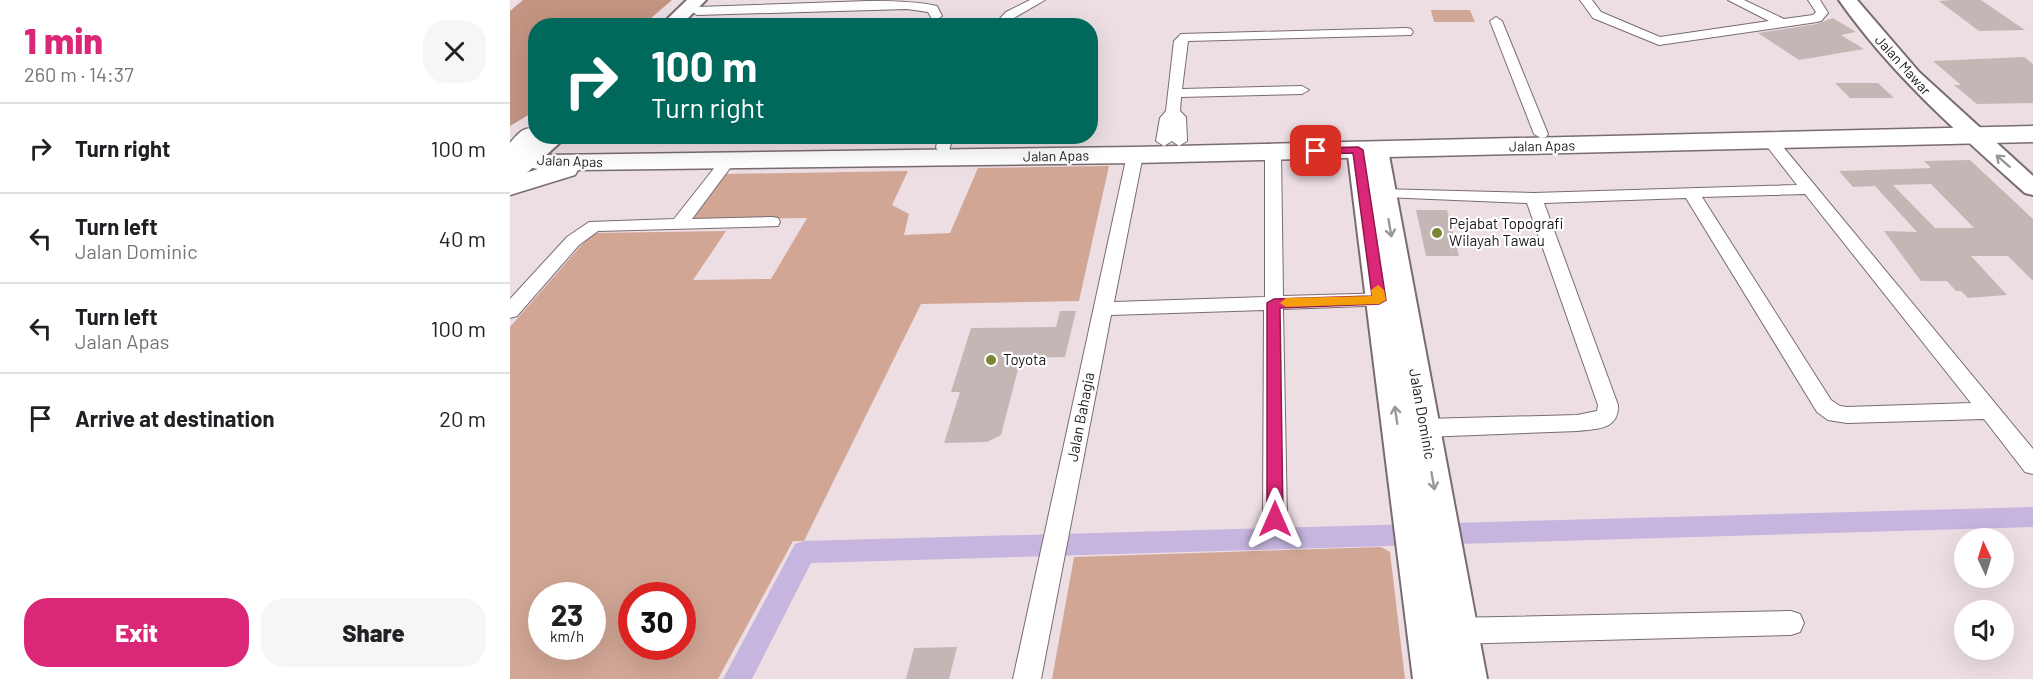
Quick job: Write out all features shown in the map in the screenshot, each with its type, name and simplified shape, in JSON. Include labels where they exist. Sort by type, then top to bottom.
[{"type":"highway","points":[[1967,130],[2033,124]]},
{"type":"highway","points":[[1967,130],[2033,134]]},
{"type":"highway","name":"Jalan Apas","points":[[600,158],[728,160],[1135,155],[1273,152],[1541,134],[1967,130]]},
{"type":"highway","name":"Jalan Apas","points":[[1098,141],[1360,146],[1770,140],[1967,130]]},
{"type":"highway","points":[[570,144],[600,158]]},
{"type":"highway","name":"Jalan Apas","points":[[526,151],[546,163],[600,158],[902,144]]},
{"type":"highway","points":[[510,187],[546,173],[600,158]]},
{"type":"street","points":[[1007,18],[1039,0]]},
{"type":"street","points":[[1586,0],[1597,15],[1655,40],[1821,16],[1822,13],[1814,0]]},
{"type":"street","name":"Jalan Mawar","points":[[1848,0],[1927,93],[2033,188]]},
{"type":"street","points":[[681,18],[701,4],[907,5],[933,9],[936,16]]},
{"type":"street","points":[[689,18],[701,4]]},
{"type":"street","points":[[1724,31],[1735,8],[1785,23]]},
{"type":"street","points":[[1496,21],[1541,134]]},
{"type":"street","points":[[1172,141],[1167,118],[1173,112],[1180,41],[1191,36],[1407,32]]},
{"type":"street","points":[[1175,93],[1302,90]]},
{"type":"street","points":[[1770,140],[2033,465]]},
{"type":"street","name":"Jalan Dominic","points":[[1360,146],[1384,192],[1391,299],[1424,428],[1424,515]]},
{"type":"street","name":"Jalan Dominic","points":[[1360,146],[1391,299],[1442,631],[1433,679]]},
{"type":"street","points":[[1273,152],[1275,519]]},
{"type":"street","name":"Jalan Bahagia","points":[[1027,679],[1135,155]]},
{"type":"street","points":[[680,223],[728,160]]},
{"type":"street","points":[[1384,192],[1534,198],[1809,189]]},
{"type":"street","points":[[1691,193],[1824,406],[1835,414],[1847,415],[1990,411]]},
{"type":"street","points":[[1424,428],[1577,423],[1598,421],[1608,416],[1608,405],[1534,198]]},
{"type":"street","points":[[510,311],[583,231],[606,224],[772,222]]},
{"type":"street","points":[[1103,309],[1391,299]]},
{"type":"street","points":[[1442,631],[1791,623]]},
{"type":"street","name":"Jalan Dominic","points":[[1442,631],[1467,679]]},
{"type":"shaded area","points":[[523,0],[672,0],[651,18],[528,18],[528,115],[510,126],[510,11]]},
{"type":"shaded area","points":[[1431,10],[1470,10],[1475,22],[1434,22]]},
{"type":"shaded area","points":[[1109,166],[1079,301],[921,304],[804,541],[793,541],[718,679],[510,679],[510,327],[592,233],[726,231],[693,280],[771,279],[807,218],[691,219],[725,174],[908,171],[892,205],[909,214],[904,235],[950,233],[978,168]]},
{"type":"shaded area","points":[[1381,547],[1390,552],[1405,679],[1052,679],[1074,557]]},
{"type":"building","points":[[1981,0],[2025,30],[1979,31],[1939,1]]},
{"type":"building","points":[[1833,18],[1856,32],[1841,35],[1864,49],[1799,60],[1758,33],[1817,24]]},
{"type":"building","points":[[2024,57],[2033,64],[2033,103],[1977,104],[1954,85],[1961,85],[1933,61]]},
{"type":"building","points":[[1835,83],[1878,83],[1894,98],[1850,98]]},
{"type":"building","points":[[1970,160],[2033,219],[2033,281],[2008,256],[1971,256],[2007,295],[1968,298],[1961,291],[1956,291],[1947,281],[1921,281],[1884,231],[1917,232],[1875,186],[1853,187],[1839,171],[1931,168],[1924,161]],"holes":[[[1931,184],[1974,228],[1935,228],[1893,185]]]},
{"type":"building","name":"Pejabat Topografi Wilayah Tawau","points":[[1416,210],[1447,210],[1459,256],[1426,256]]},
{"type":"building","name":"Toyota","points":[[1060,311],[1076,311],[1065,357],[1021,358],[1001,435],[987,442],[944,443],[960,392],[951,392],[971,328],[1056,327]]},
{"type":"building","points":[[957,647],[949,679],[906,679],[914,648]]},
{"type":"waterway","points":[[737,679],[804,552],[2033,517]]},
{"type":"slow traffic","points":[[1286,303],[1379,300],[1378,290]]},
{"type":"place","name":"Pejabat Topografi Wilayah Tawau","points":[[1437,233]]},
{"type":"place","name":"Toyota","points":[[991,360]]},
{"type":"route","points":[[1275,519],[1274,303],[1379,300],[1358,150],[1316,151]]}]
